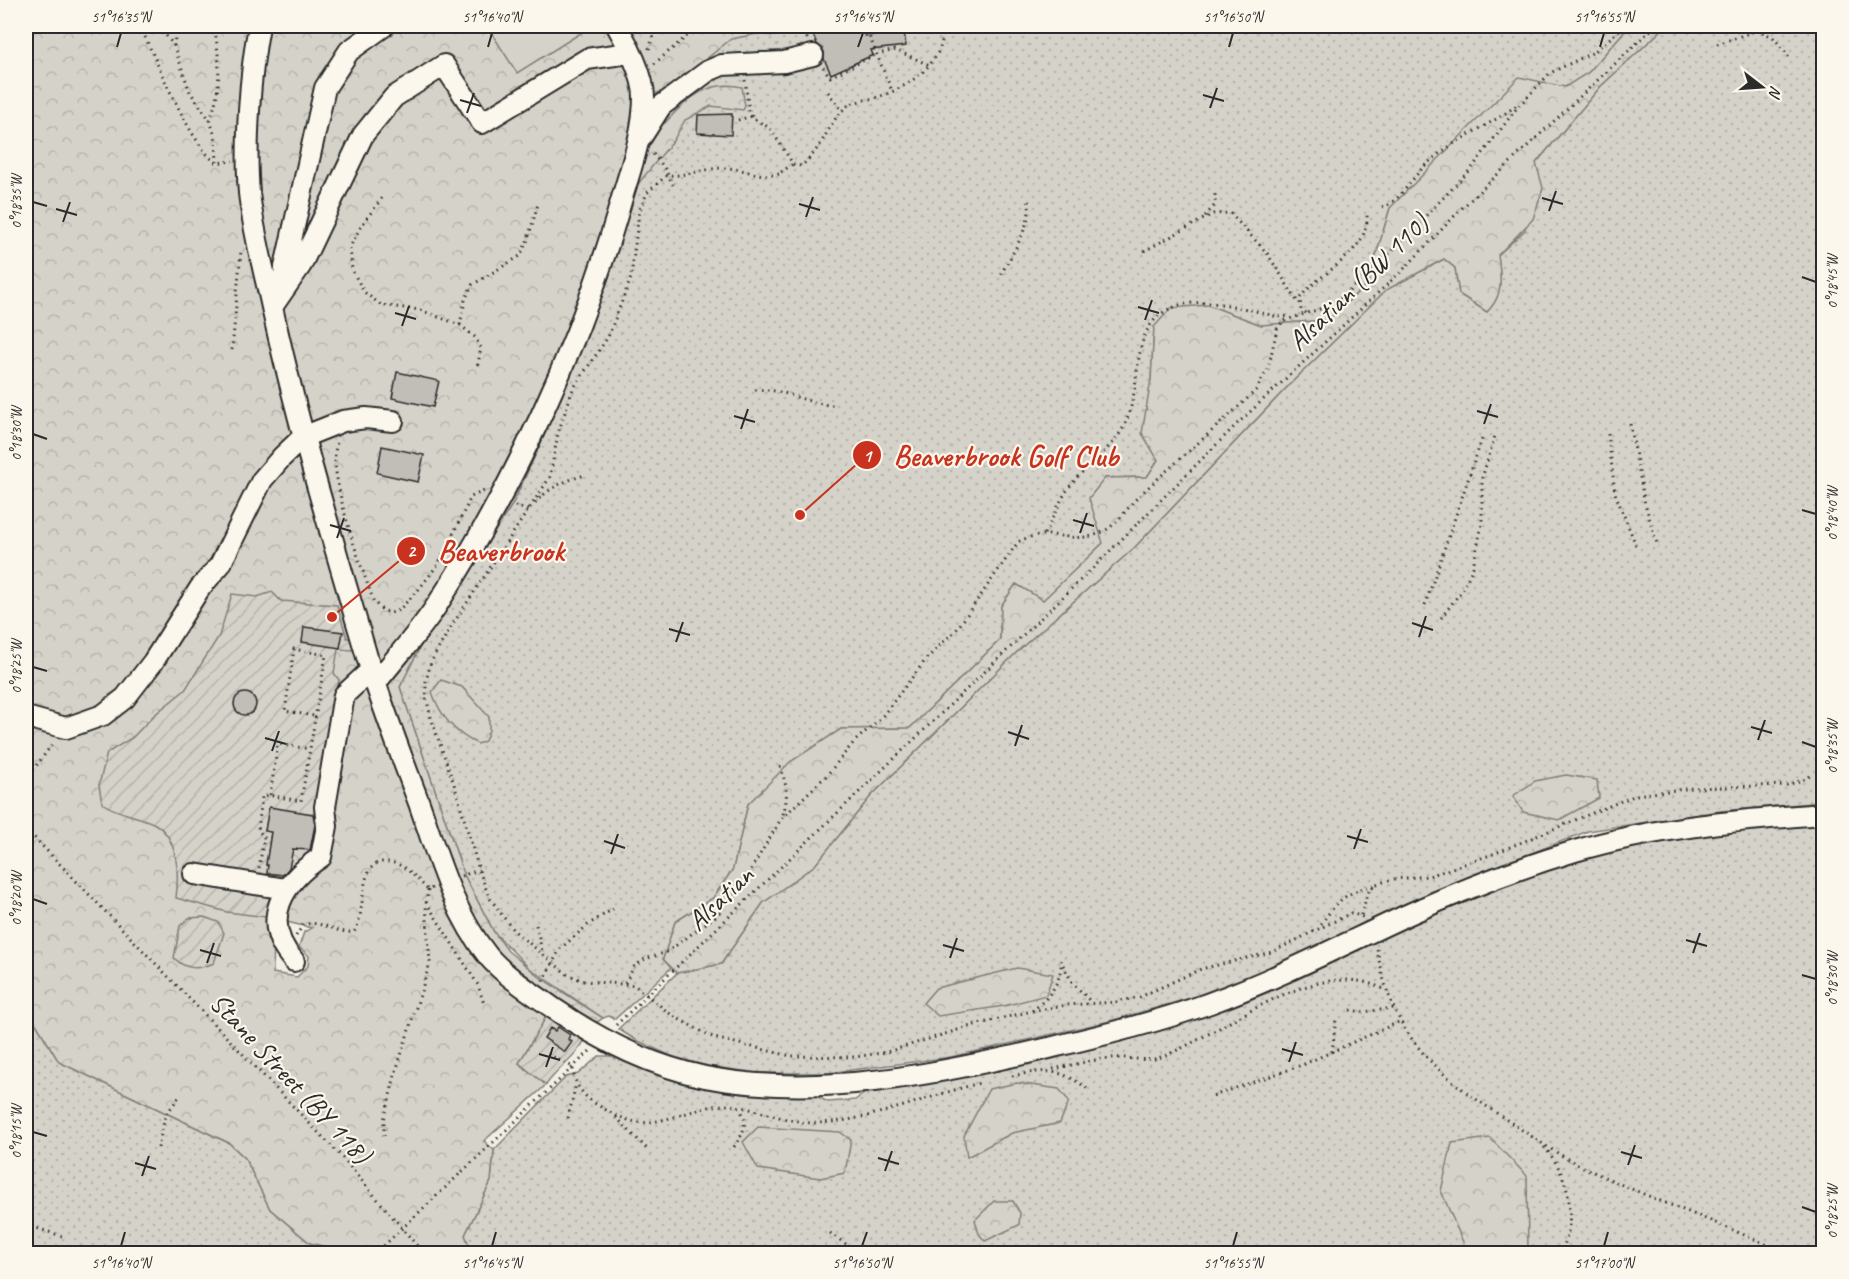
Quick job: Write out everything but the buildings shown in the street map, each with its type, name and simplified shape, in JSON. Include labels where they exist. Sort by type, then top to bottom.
[{"type":"lane","points":[[259,26],[253,58],[249,189],[256,235],[277,299]]},
{"type":"lane","points":[[384,26],[349,51],[325,88],[277,299],[274,326],[303,437],[373,677],[447,881],[470,928],[488,956],[513,980],[602,1038],[661,1064],[704,1077],[755,1083],[850,1083],[974,1065],[1134,1027],[1209,1003],[1285,973],[1490,880],[1579,850],[1653,833],[1824,814]]},
{"type":"lane","points":[[617,26],[640,75],[644,95],[641,146]]},
{"type":"lane","points":[[277,299],[301,265],[363,135],[394,97],[444,65],[482,123],[587,59],[629,53]]},
{"type":"lane","points":[[290,957],[276,923],[286,889],[302,870],[321,857],[327,826],[325,807],[344,695],[373,677],[436,607],[500,500],[549,393],[604,259],[641,146],[661,106],[708,71],[722,65],[784,62],[813,55]]},
{"type":"lane","points":[[644,95],[653,104],[661,106]]},
{"type":"lane","points":[[26,717],[66,728],[103,715],[124,698],[153,662],[200,588],[220,565],[262,480],[303,437],[344,421],[366,418],[393,421]]},
{"type":"lane","points":[[194,874],[286,889]]},
{"type":"path","points":[[140,26],[185,118],[209,159],[217,164],[249,159]]},
{"type":"path","points":[[159,26],[174,46],[190,92],[210,120],[216,140],[217,164]]},
{"type":"path","points":[[174,46],[176,26]]},
{"type":"path","points":[[210,120],[216,106],[220,63],[214,26]]},
{"type":"path","points":[[432,26],[435,29]]},
{"type":"path","points":[[640,75],[657,26]]},
{"type":"path","points":[[640,75],[699,26]]},
{"type":"path","points":[[865,26],[892,91]]},
{"type":"path","points":[[741,64],[752,116],[770,128],[793,164],[801,166],[814,156],[847,106],[892,91],[929,65],[942,46],[943,33],[936,26]]},
{"type":"path","points":[[1044,534],[1072,483],[1106,452],[1123,427],[1134,399],[1142,346],[1147,329],[1157,318],[1182,303],[1202,302],[1278,317],[1308,314],[1335,304],[1387,256],[1472,168],[1523,100],[1550,73],[1567,62],[1594,52],[1624,26]]},
{"type":"path","name":"Alsatian (BW 110)","points":[[1091,570],[1237,424],[1406,267],[1463,207],[1655,26]]},
{"type":"path","points":[[1717,44],[1758,30],[1773,37],[1792,60]]},
{"type":"path","points":[[882,53],[896,50],[929,65]]},
{"type":"path","points":[[813,55],[830,77],[877,54]]},
{"type":"path","points":[[828,92],[842,111]]},
{"type":"path","points":[[1382,207],[1394,200],[1425,165],[1446,147],[1482,129],[1523,100]]},
{"type":"path","points":[[738,120],[752,116]]},
{"type":"path","points":[[641,146],[669,176],[673,185]]},
{"type":"path","points":[[793,164],[780,173],[758,175],[718,167],[681,176],[669,176],[647,193],[639,212],[631,278],[621,309],[608,337],[573,389],[558,433],[550,477],[430,662],[426,681],[426,698],[432,721],[489,897],[513,930],[554,966],[583,981],[634,985],[673,1016],[714,1038],[751,1048],[814,1057],[855,1057],[887,1052],[974,1024],[1032,1011],[1116,1002],[1140,997],[1201,969],[1272,952],[1351,913],[1361,915],[1373,932],[1387,991],[1407,1033],[1434,1067],[1457,1087],[1575,1163],[1787,1254]]},
{"type":"path","points":[[1199,221],[1215,206],[1215,190]]},
{"type":"path","points":[[382,198],[361,226],[350,247],[352,270],[364,292],[381,304],[420,310],[460,325],[476,336],[481,348],[477,369]]},
{"type":"path","points":[[1001,274],[1028,218],[1027,199]]},
{"type":"path","points":[[460,325],[465,300],[472,285],[520,256],[527,242],[538,204]]},
{"type":"path","points":[[1144,251],[1213,214],[1230,213],[1275,263],[1301,310],[1308,314]]},
{"type":"path","points":[[1299,304],[1305,291],[1328,274],[1364,235],[1367,214]]},
{"type":"path","points":[[232,350],[241,250],[247,238],[256,235]]},
{"type":"path","points":[[781,819],[881,718],[927,658],[957,629],[1018,542],[1032,535],[1085,537],[1100,534],[1116,522],[1139,496],[1256,390],[1268,369],[1277,329],[1291,316]]},
{"type":"path","points":[[755,390],[769,389],[822,405],[834,405]]},
{"type":"path","points":[[344,421],[333,452],[333,461],[358,558],[374,602],[382,610],[391,613],[399,610],[419,590],[439,563],[471,497],[479,491],[497,491],[500,500],[528,510]]},
{"type":"path","points":[[1630,424],[1646,504],[1658,547]]},
{"type":"path","points":[[1608,434],[1615,494],[1637,548]]},
{"type":"path","points":[[1441,618],[1463,589],[1473,567],[1482,524],[1482,478],[1495,436]]},
{"type":"path","points":[[1425,605],[1482,439]]},
{"type":"path","points":[[528,510],[547,490],[562,481],[585,475]]},
{"type":"path","name":"Alsatian","points":[[375,1254],[1091,570]]},
{"type":"path","points":[[250,884],[259,872],[264,837],[258,830],[262,797],[270,795],[301,801],[326,655],[294,649],[285,711],[315,716]]},
{"type":"path","points":[[26,780],[44,752],[66,728]]},
{"type":"path","points":[[270,795],[278,744],[310,749]]},
{"type":"path","points":[[625,983],[634,967],[645,959],[667,952],[717,915],[740,888],[781,819],[788,801],[788,789],[780,766]]},
{"type":"path","points":[[1320,927],[1340,899],[1351,891],[1440,872],[1636,795],[1693,788],[1787,785],[1806,779],[1812,773]]},
{"type":"path","name":"Stane Street (BY 118)","points":[[26,829],[340,1155],[424,1254]]},
{"type":"path","points":[[290,957],[303,925],[312,922],[345,933],[354,932],[360,924],[366,876],[378,862],[391,862],[406,868],[428,891]]},
{"type":"path","points":[[428,891],[447,881],[479,870]]},
{"type":"path","points":[[1361,915],[1368,892],[1381,883]]},
{"type":"path","points":[[384,1136],[384,1120],[396,1071],[430,963],[426,902],[428,891]]},
{"type":"path","points":[[426,902],[478,985],[484,1004]]},
{"type":"path","points":[[554,966],[560,949],[569,940],[613,909]]},
{"type":"path","points":[[536,925],[543,957]]},
{"type":"path","points":[[1032,1011],[1052,993],[1061,974],[1061,960],[1072,982],[1093,1003]]},
{"type":"path","points":[[1049,1070],[1113,1057],[1160,1058],[1227,1023],[1319,982],[1354,979],[1372,983],[1387,991]]},
{"type":"path","points":[[1350,1010],[1363,1012],[1394,1008]]},
{"type":"path","points":[[1332,1052],[1336,1019]]},
{"type":"path","points":[[1213,1096],[1332,1052],[1401,1021]]},
{"type":"path","points":[[548,1054],[573,1067]]},
{"type":"path","points":[[568,1118],[577,1083]]},
{"type":"path","points":[[158,1148],[165,1116],[181,1094]]},
{"type":"path","points":[[734,1148],[744,1132],[746,1122],[739,1108]]},
{"type":"path","points":[[615,1115],[648,1150]]},
{"type":"path","points":[[1540,1142],[1553,1156],[1570,1203],[1571,1224],[1560,1254]]},
{"type":"path","points":[[26,1224],[65,1238]]},
{"type":"path","points":[[830,1233],[860,1254]]},
{"type":"green space","points":[[26,26],[786,26],[793,30],[775,36],[757,34],[731,39],[668,90],[657,93],[665,123],[690,99],[719,86],[742,87],[745,106],[743,110],[711,106],[685,120],[673,141],[637,185],[608,280],[540,445],[512,505],[420,647],[400,687],[464,875],[494,932],[508,951],[541,978],[603,1018],[596,1023],[549,1012],[519,1063],[546,1085],[484,1141],[494,1150],[491,1181],[465,1235],[472,1253],[337,1253],[335,1249],[310,1243],[270,1209],[245,1158],[229,1143],[59,1062],[26,1007]],"holes":[[[270,918],[312,928],[304,932],[299,947],[309,956],[308,966],[297,977],[273,973],[274,940]]]},
{"type":"green space","points":[[487,26],[580,26],[584,31],[517,73]]},
{"type":"green space","points":[[738,26],[1629,26],[1589,72],[1390,208],[1368,283],[1328,320],[1261,325],[1208,305],[1154,327],[1151,380],[1158,460],[1147,477],[1105,478],[1103,543],[1043,601],[1016,584],[1001,606],[1000,640],[910,728],[841,729],[748,804],[733,869],[713,898],[675,922],[663,959],[671,968],[615,1019],[609,1016],[603,1018],[528,967],[494,932],[464,875],[400,687],[420,647],[512,505],[540,445],[608,280],[647,155],[657,93]]},
{"type":"green space","points":[[1629,26],[1666,26],[1601,86],[1536,163],[1543,188],[1533,219],[1498,255],[1499,293],[1487,312],[1459,294],[1455,268],[1444,259],[1386,290],[1290,384],[1134,548],[1021,648],[871,796],[815,865],[763,903],[721,964],[677,973],[663,959],[675,922],[713,898],[733,869],[748,804],[790,762],[841,729],[910,728],[1000,640],[1001,606],[1016,584],[1043,600],[1103,543],[1089,498],[1105,478],[1147,477],[1158,460],[1142,433],[1151,380],[1154,327],[1171,308],[1208,305],[1261,325],[1328,320],[1368,283],[1390,208],[1519,77],[1565,87],[1589,72]]},
{"type":"green space","points":[[1666,26],[1823,26],[1823,802],[1720,811],[1588,831],[1427,894],[1256,973],[1191,998],[1106,1022],[951,1057],[828,1073],[756,1073],[707,1066],[671,1056],[618,1029],[677,973],[721,964],[763,903],[815,865],[871,796],[1021,648],[1134,548],[1290,384],[1386,290],[1444,259],[1455,268],[1459,294],[1487,312],[1496,299],[1500,285],[1498,255],[1525,230],[1536,163],[1601,86]]},
{"type":"green space","points":[[272,592],[281,601],[337,605],[347,638],[354,639],[352,650],[338,649],[334,673],[339,680],[317,822],[269,808],[265,831],[271,832],[266,865],[274,874],[266,917],[227,912],[176,898],[176,858],[169,838],[155,824],[102,803],[99,785],[107,753],[133,737],[153,716],[185,690],[219,636],[232,594],[257,597]]},
{"type":"green space","points":[[441,680],[462,687],[489,717],[489,730],[485,741],[478,744],[470,740],[449,723],[432,692]]},
{"type":"green space","points":[[1566,775],[1597,780],[1599,798],[1559,820],[1523,812],[1513,796],[1535,781]]},
{"type":"green space","points":[[1823,825],[1823,1253],[472,1254],[465,1235],[491,1181],[494,1150],[566,1077],[578,1074],[599,1056],[616,1056],[695,1086],[744,1094],[814,1095],[828,1102],[855,1100],[865,1093],[1001,1070],[1091,1050],[1179,1025],[1278,988],[1457,905],[1535,875],[1594,856],[1650,843],[1708,834]]},
{"type":"green space","points":[[204,917],[218,922],[224,933],[214,963],[203,967],[188,967],[174,958],[180,926],[189,918]]},
{"type":"green space","points":[[1017,968],[1053,974],[1046,995],[1004,1006],[938,1016],[923,1003],[936,988]]},
{"type":"green space","points":[[26,1007],[59,1062],[229,1143],[245,1158],[270,1209],[310,1243],[335,1249],[337,1253],[26,1253]]},
{"type":"green space","points":[[549,1012],[585,1039],[546,1085],[519,1063]]},
{"type":"green space","points":[[1017,1083],[1059,1089],[1069,1101],[1060,1123],[1012,1133],[967,1157],[964,1136],[989,1089]]},
{"type":"green space","points":[[758,1127],[840,1132],[851,1140],[845,1173],[820,1178],[758,1169],[743,1142]]},
{"type":"green space","points":[[1490,1138],[1527,1176],[1528,1250],[1466,1249],[1441,1191],[1452,1143]]},
{"type":"green space","points":[[994,1201],[1013,1201],[1020,1213],[1019,1225],[985,1241],[979,1234],[975,1220]]},
{"type":"place","name":"Beaverbrook Golf Club","points":[[800,515]]},
{"type":"place","name":"Beaverbrook","points":[[332,617]]}]
